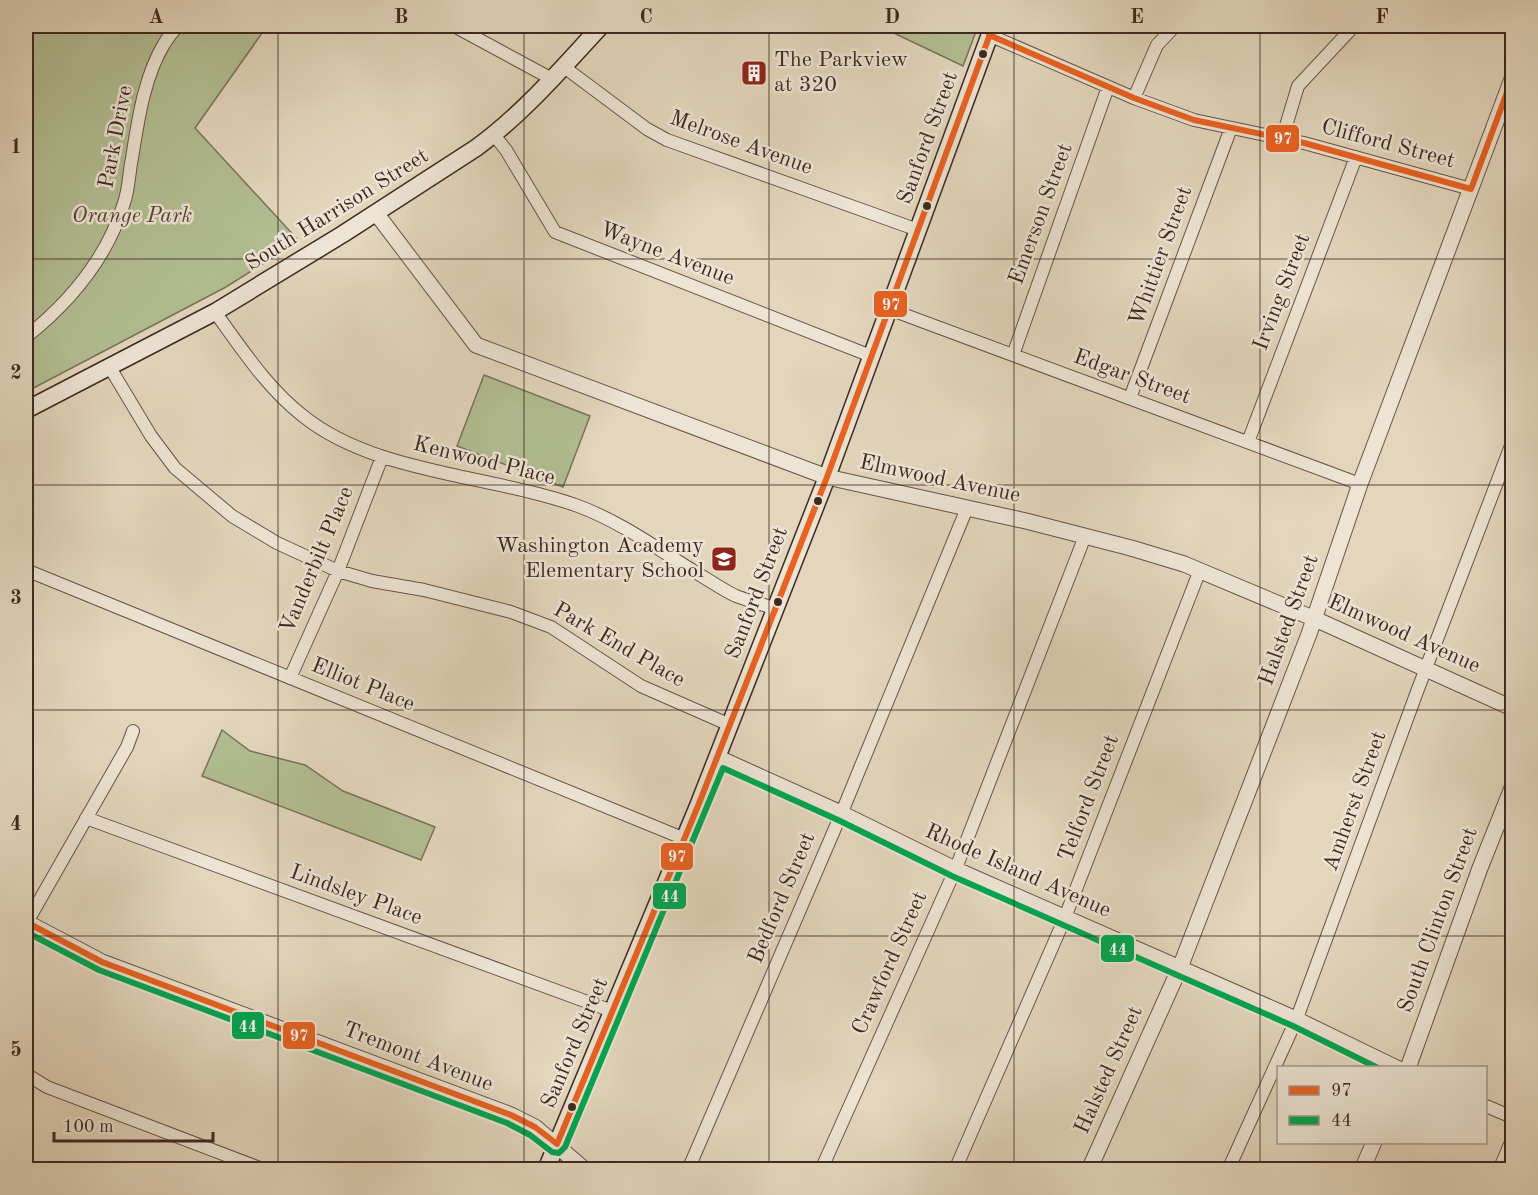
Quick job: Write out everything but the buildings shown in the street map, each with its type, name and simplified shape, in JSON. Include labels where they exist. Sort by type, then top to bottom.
[{"type":"main road","name":"South Harrison Street","points":[[26,410],[215,312],[376,213],[494,135],[558,73],[601,26]]},
{"type":"main road","name":"Sanford Street","points":[[546,1170],[685,839],[827,477],[991,30]]},
{"type":"street","name":"Park Drive","points":[[26,337],[48,319],[78,287],[107,246],[125,201],[131,158],[150,77],[164,44],[178,26]]},
{"type":"street","name":"Melrose Avenue","points":[[454,26],[558,73],[667,140],[918,230]]},
{"type":"street","points":[[1134,98],[1157,45],[1175,26]]},
{"type":"street","points":[[1282,139],[1298,86],[1354,26]]},
{"type":"street","name":"Clifford Street","points":[[991,30],[1108,87],[1194,120],[1356,157],[1471,189]]},
{"type":"street","name":"Halsted Street","points":[[1089,1170],[1181,965],[1315,619],[1360,484],[1512,79]]},
{"type":"street","name":"Emerson Street","points":[[1013,355],[1108,87]]},
{"type":"street","name":"Whittier Street","points":[[1130,398],[1231,128]]},
{"type":"street","name":"Wayne Avenue","points":[[494,135],[506,150],[555,232],[871,356]]},
{"type":"street","name":"Irving Street","points":[[1248,442],[1356,157]]},
{"type":"street","name":"Elmwood Avenue","points":[[376,213],[476,345],[827,477],[1085,536],[1200,570],[1512,708]]},
{"type":"street","name":"Edgar Street","points":[[889,309],[1360,484]]},
{"type":"street","name":"Kenwood Place","points":[[215,312],[264,379],[303,417],[343,442],[382,457],[578,506],[623,526],[676,561],[736,596],[775,609]]},
{"type":"street","name":"Park End Place","points":[[109,366],[151,436],[175,468],[232,516],[277,543],[339,570],[372,581],[424,590],[511,612],[550,627],[641,686],[730,725]]},
{"type":"street","name":"Amherst Street","points":[[1228,1170],[1297,1018],[1512,443]]},
{"type":"street","name":"Vanderbilt Place","points":[[290,678],[339,570],[382,457]]},
{"type":"street","name":"Bedford Street","points":[[688,1170],[842,812],[967,508]]},
{"type":"street","name":"Crawford Street","points":[[821,1170],[956,868],[1085,536]]},
{"type":"street","name":"Elliot Place","points":[[26,570],[685,839]]},
{"type":"street","name":"Telford Street","points":[[954,1170],[1066,916],[1200,570]]},
{"type":"street","points":[[26,923],[134,731]]},
{"type":"street","name":"Rhode Island Avenue","points":[[718,756],[842,812],[956,868],[1181,965],[1396,1066]]},
{"type":"street","name":"South Clinton Street","points":[[1409,1066],[1480,868],[1512,788]]},
{"type":"street","name":"Lindsley Place","points":[[86,818],[612,1011]]},
{"type":"street","name":"Tremont Avenue","points":[[26,923],[102,962],[511,1115],[535,1127],[585,1170]]},
{"type":"street","points":[[26,1074],[47,1087],[265,1170]]},
{"type":"street","points":[[1487,1107],[1512,1118]]},
{"type":"street","points":[[1499,1170],[1512,1140]]},
{"type":"street","points":[[1362,1170],[1374,1144]]},
{"type":"green space","name":"Orange Park","points":[[26,26],[267,26],[195,128],[299,241],[226,287],[26,392]]},
{"type":"green space","points":[[879,26],[978,26],[963,66]]},
{"type":"green space","points":[[484,375],[590,416],[563,487],[457,446]]},
{"type":"green space","points":[[222,730],[250,751],[305,765],[343,791],[435,827],[421,860],[202,776]]},
{"type":"transit line","name":"97","points":[[26,922],[102,962],[511,1115],[535,1127],[557,1144],[698,806],[827,477],[993,26]]},
{"type":"transit line","name":"97","points":[[989,35],[1134,98],[1194,120],[1304,143],[1471,189],[1512,79]]},
{"type":"transit line","name":"44","points":[[26,932],[99,970],[507,1123],[530,1135],[552,1152],[559,1153],[565,1147],[723,768],[838,820],[952,876],[1293,1026],[1374,1066]]},
{"type":"place","name":"The Parkview at 320","points":[[754,73]]},
{"type":"place","name":"Washington Academy Elementary School","points":[[724,559]]}]
